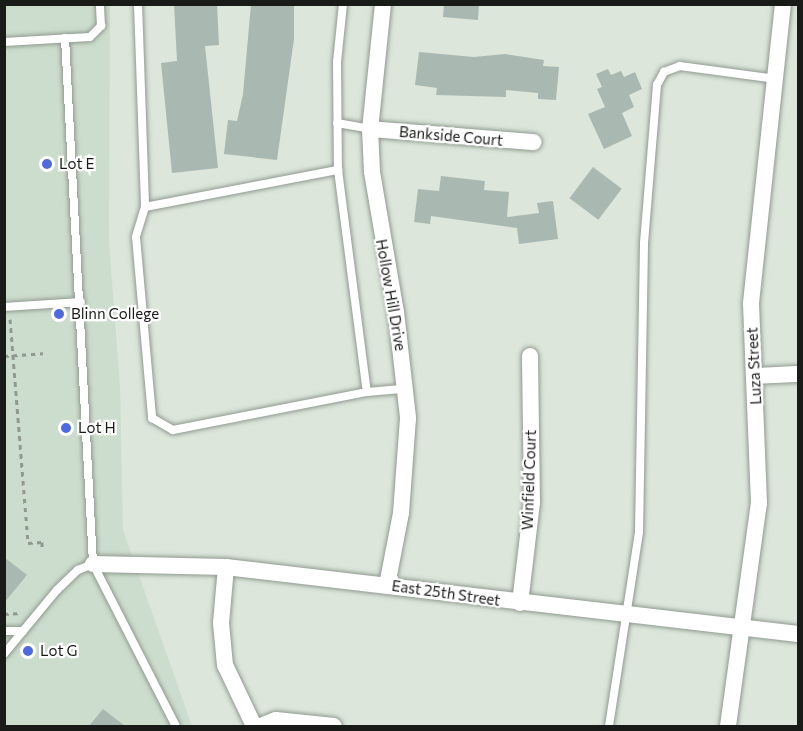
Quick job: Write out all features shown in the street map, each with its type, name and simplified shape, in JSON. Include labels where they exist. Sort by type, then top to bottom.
[{"type":"street","name":"Hollow Hill Drive","points":[[383,4],[370,129],[372,172],[396,312],[408,418],[405,467],[387,585]]},
{"type":"street","name":"Luza Street","points":[[728,726],[759,502],[751,303],[754,251],[783,4]]},
{"type":"street","name":"Bankside Court","points":[[370,129],[532,142]]},
{"type":"street","name":"Winfield Court","points":[[520,603],[532,502],[530,356]]},
{"type":"street","points":[[755,376],[798,374]]},
{"type":"street","name":"East 25th Street","points":[[93,564],[226,567],[798,634]]},
{"type":"street","points":[[226,567],[221,623],[225,665],[254,726]]},
{"type":"street","points":[[261,726],[276,720],[334,726]]},
{"type":"lane","points":[[4,42],[90,37],[101,26],[100,4]]},
{"type":"lane","points":[[138,4],[145,207],[136,237],[152,417],[173,430],[367,392],[404,389]]},
{"type":"lane","points":[[343,4],[337,62],[338,170],[367,392]]},
{"type":"lane","points":[[65,38],[81,302],[93,564],[176,726]]},
{"type":"lane","points":[[609,726],[639,532],[644,243],[657,85],[664,72],[680,66],[776,79]]},
{"type":"lane","points":[[337,123],[370,129]]},
{"type":"lane","points":[[145,207],[338,170]]},
{"type":"lane","points":[[4,307],[81,302]]},
{"type":"lane","points":[[4,654],[57,590],[78,570],[93,564]]},
{"type":"lane","points":[[4,631],[23,631]]},
{"type":"path","points":[[4,320],[12,319],[28,543],[42,542],[42,549]]},
{"type":"path","points":[[4,356],[43,353]]},
{"type":"path","points":[[4,614],[25,611]]},
{"type":"shaded area","name":"Blinn College","points":[[4,5],[110,5],[109,242],[120,386],[123,530],[192,726],[5,726]]},
{"type":"building","points":[[174,4],[217,4],[219,45],[205,46],[218,168],[172,173],[161,63],[177,61]]},
{"type":"building","points":[[251,4],[294,4],[294,39],[277,160],[224,154],[228,120],[237,121],[243,94]]},
{"type":"building","points":[[444,4],[479,4],[478,20],[443,17]]},
{"type":"building","points":[[419,52],[474,57],[505,54],[544,60],[543,66],[559,67],[556,100],[538,99],[538,93],[506,90],[506,97],[436,95],[437,88],[415,85]]},
{"type":"building","points":[[608,69],[611,75],[621,71],[624,77],[635,72],[642,89],[629,95],[634,107],[622,113],[632,136],[604,149],[588,114],[605,107],[597,89],[602,87],[596,74]]},
{"type":"building","points":[[593,167],[622,189],[598,220],[570,198]]},
{"type":"building","points":[[441,176],[485,181],[484,190],[509,192],[507,217],[539,213],[537,203],[553,201],[558,239],[519,244],[517,228],[431,216],[430,224],[414,222],[418,189],[439,191]]},
{"type":"building","points":[[4,557],[27,575],[4,603]]},
{"type":"building","points":[[103,709],[125,726],[89,726]]},
{"type":"place","name":"Lot E","points":[[47,164]]},
{"type":"place","name":"Blinn College","points":[[59,314]]},
{"type":"place","name":"Lot H","points":[[66,428]]},
{"type":"place","name":"Lot G","points":[[28,651]]}]
